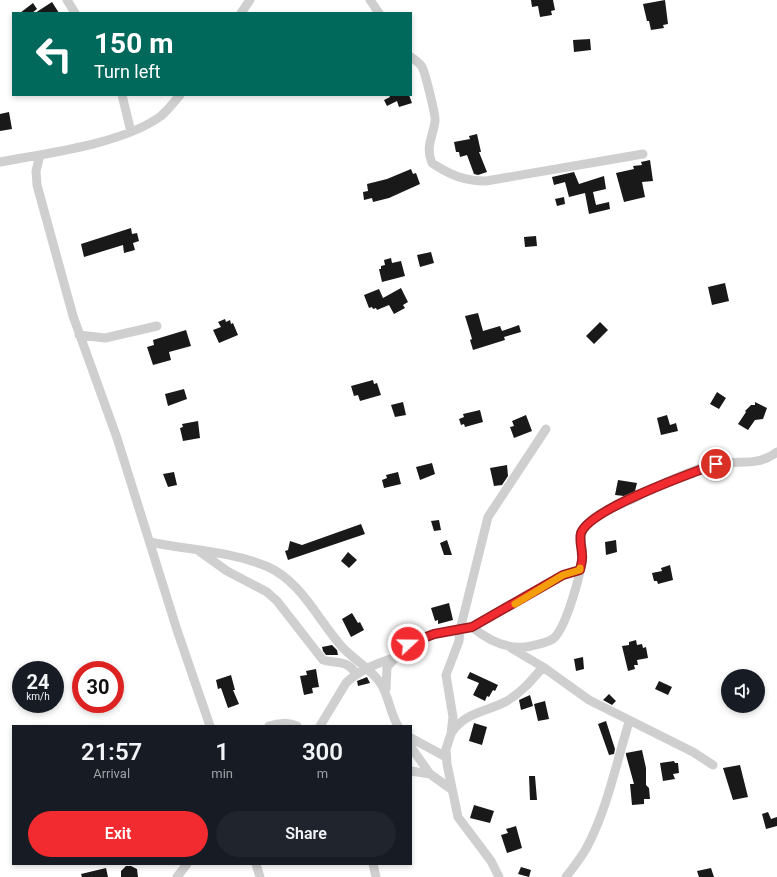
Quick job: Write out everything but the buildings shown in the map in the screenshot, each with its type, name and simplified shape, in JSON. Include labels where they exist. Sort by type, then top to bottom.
[{"type":"street","points":[[67,0],[74,12]]},
{"type":"street","points":[[242,12],[250,0]]},
{"type":"street","points":[[370,0],[378,12]]},
{"type":"street","points":[[412,58],[421,65],[425,72],[436,120],[428,150],[432,163],[457,177],[470,181],[486,181],[643,154]]},
{"type":"street","points":[[122,96],[131,132]]},
{"type":"street","points":[[0,162],[40,155],[116,138],[131,132],[162,115],[179,96]]},
{"type":"street","points":[[40,155],[36,171],[40,198],[79,335],[117,438],[177,630],[210,725]]},
{"type":"street","points":[[79,335],[105,338],[157,326]]},
{"type":"street","points":[[499,877],[491,861],[458,817],[451,789],[446,757],[446,749],[451,734],[453,717],[446,675],[459,641],[460,630],[488,517],[546,429]]},
{"type":"street","points":[[511,648],[528,646],[554,638],[563,624],[574,596],[582,555],[581,534],[586,526],[597,516],[669,482],[716,464],[758,461],[770,457],[777,452]]},
{"type":"street","points":[[150,542],[246,559],[277,571],[315,610],[338,642],[380,683],[386,695],[392,716],[397,725]]},
{"type":"street","points":[[198,551],[227,571],[267,592],[277,601],[323,660],[344,663],[353,669],[356,674]]},
{"type":"street","points":[[386,695],[385,674],[389,663],[408,644],[419,639],[472,627],[563,575],[580,570]]},
{"type":"street","points":[[472,627],[489,639],[511,648],[590,700],[628,722],[693,752],[713,765]]},
{"type":"street","points":[[321,725],[346,683],[356,674],[365,669],[394,658]]},
{"type":"street","points":[[451,734],[460,721],[470,715],[498,705],[521,692],[542,667]]},
{"type":"street","points":[[566,877],[580,859],[592,835],[606,800],[628,722]]},
{"type":"street","points":[[273,725],[280,723],[290,723],[295,725]]},
{"type":"street","points":[[412,739],[446,757]]},
{"type":"street","points":[[412,748],[430,774],[451,789]]},
{"type":"street","points":[[412,771],[430,774]]},
{"type":"street","points":[[177,877],[186,865]]},
{"type":"street","points":[[256,865],[260,877]]},
{"type":"street","points":[[373,865],[376,877]]},
{"type":"slow traffic","points":[[515,604],[549,585],[563,575],[580,570],[580,568]]},
{"type":"route","points":[[408,644],[434,634],[472,627],[549,585],[563,575],[580,570],[582,555],[581,534],[586,526],[597,516],[612,507],[639,495],[716,464]]}]
